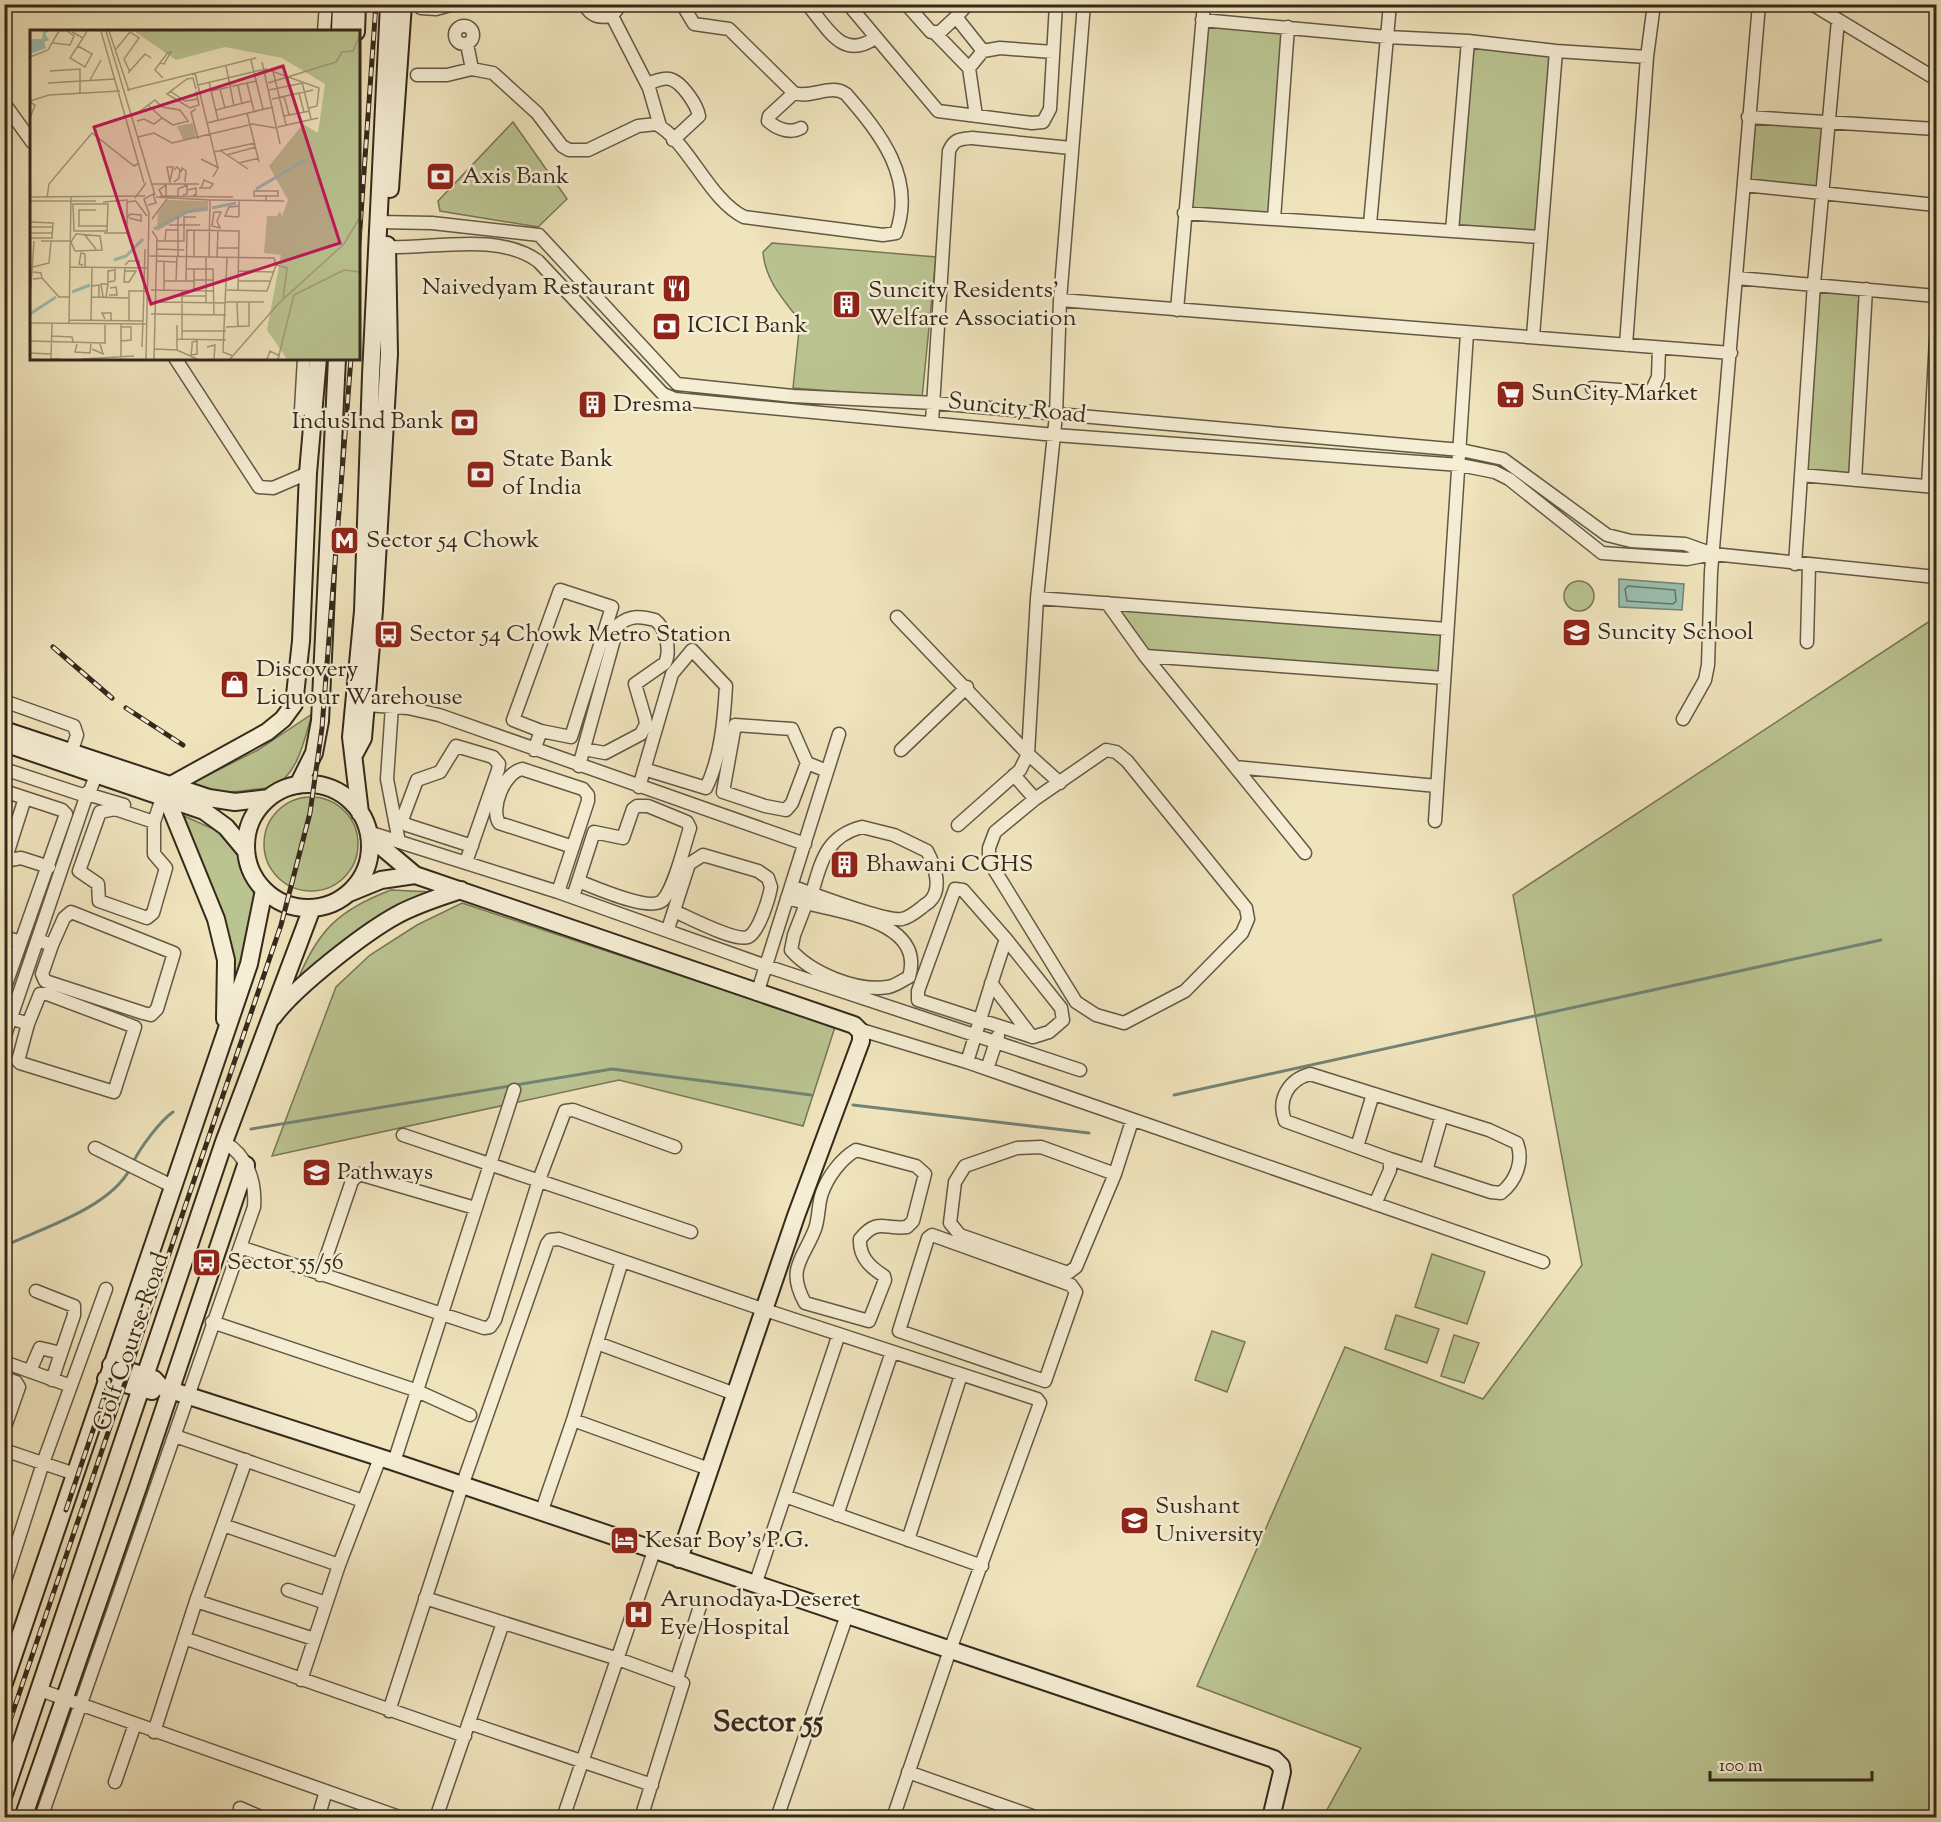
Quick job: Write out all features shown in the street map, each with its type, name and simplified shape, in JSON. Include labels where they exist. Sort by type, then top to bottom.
[{"type":"street","points":[[324,30],[326,4]]},
{"type":"street","points":[[340,30],[341,4]]},
{"type":"street","points":[[356,30],[357,4]]},
{"type":"street","points":[[389,4],[382,247],[363,611],[352,710],[352,758],[360,813],[369,834],[415,875],[858,1029],[967,1062],[1543,1262]]},
{"type":"street","points":[[383,223],[403,4]]},
{"type":"street","points":[[421,8],[436,9],[456,4],[462,26],[473,31],[474,38],[467,44],[472,69]]},
{"type":"street","points":[[584,4],[587,10],[598,17],[612,16],[621,4]]},
{"type":"street","points":[[612,16],[647,84],[660,126],[726,204],[744,217],[883,235],[896,233],[902,195],[900,178],[889,151],[841,90],[834,89],[801,95],[794,93],[729,29],[694,24],[682,4]]},
{"type":"street","points":[[807,4],[841,44],[850,48],[862,47],[875,38]]},
{"type":"street","points":[[848,4],[938,111],[1043,122],[1050,109],[1056,4]]},
{"type":"street","points":[[906,4],[924,27],[935,33],[969,68],[976,116]]},
{"type":"street","points":[[935,33],[940,32],[968,4]]},
{"type":"street","points":[[958,825],[1014,776],[1028,754],[1037,598],[1056,416],[1060,300],[1084,4]]},
{"type":"street","points":[[1177,310],[1204,4]]},
{"type":"street","points":[[1370,224],[1390,4]]},
{"type":"street","points":[[1626,345],[1647,57],[1654,4]]},
{"type":"street","points":[[1683,719],[1700,690],[1706,673],[1713,554],[1759,4]]},
{"type":"street","points":[[1812,4],[1936,79]]},
{"type":"street","points":[[956,17],[983,51]]},
{"type":"street","points":[[1202,20],[1647,57]]},
{"type":"street","points":[[1795,564],[1814,284],[1838,20]]},
{"type":"street","points":[[1274,219],[1288,27]]},
{"type":"street","points":[[1452,231],[1468,41]]},
{"type":"street","points":[[969,68],[983,51],[1000,48],[1053,52]]},
{"type":"street","points":[[1533,336],[1556,51]]},
{"type":"street","points":[[417,75],[447,75],[472,69],[494,73],[537,113],[562,146],[569,150],[588,150],[647,123],[660,126]]},
{"type":"street","points":[[647,84],[662,78],[676,81],[698,109],[699,116],[673,140]]},
{"type":"street","points":[[794,93],[769,116],[768,121],[794,132],[801,128]]},
{"type":"street","points":[[4,104],[30,139]]},
{"type":"street","points":[[1748,117],[1936,129]]},
{"type":"street","points":[[932,422],[949,150],[952,143],[957,139],[972,138],[1071,148]]},
{"type":"street","points":[[1744,185],[1936,205]]},
{"type":"street","points":[[1184,213],[1540,237]]},
{"type":"street","points":[[383,223],[442,224],[529,232],[543,237],[670,379],[681,384],[793,396],[934,403],[1056,416],[1461,450],[1503,459],[1607,535],[1616,539],[1685,544],[1713,554],[1795,564],[1936,577]]},
{"type":"street","name":"Suncity Road","points":[[382,247],[406,249],[487,245],[523,251],[538,261],[663,394],[675,399],[1054,435],[1460,465],[1495,472],[1509,479],[1602,553],[1687,559],[1713,554]]},
{"type":"street","points":[[352,758],[363,738],[389,354],[382,247]]},
{"type":"street","points":[[1737,278],[1936,296]]},
{"type":"street","points":[[1855,480],[1866,288]]},
{"type":"street","points":[[1060,300],[1731,353]]},
{"type":"street","points":[[1435,821],[1467,333]]},
{"type":"street","points":[[1801,475],[1932,486],[1936,339]]},
{"type":"street","points":[[1592,388],[1646,392],[1652,390],[1658,377],[1659,348]]},
{"type":"street","points":[[176,360],[259,486],[273,488],[308,473]]},
{"type":"street","points":[[301,410],[304,360]]},
{"type":"street","points":[[155,818],[115,810],[100,812],[79,871],[98,884],[99,901],[147,918],[153,914],[166,868],[154,854],[155,818],[167,794],[267,732],[284,719],[294,704],[298,676],[308,473],[318,360]]},
{"type":"street","points":[[298,785],[314,753],[320,721],[320,678],[337,360]]},
{"type":"street","points":[[1807,642],[1809,565]]},
{"type":"street","points":[[560,590],[612,607],[571,737],[541,731],[513,720],[560,590]]},
{"type":"street","points":[[1037,598],[1447,629]]},
{"type":"street","points":[[1107,603],[1145,656],[1305,853]]},
{"type":"street","points":[[579,766],[618,625],[625,619],[634,617],[655,620],[664,634],[668,657],[665,663],[634,684],[645,718],[645,728],[637,738],[605,753],[584,749]]},
{"type":"street","points":[[897,617],[967,687],[1028,754],[1060,783]]},
{"type":"street","points":[[639,787],[644,769],[672,674],[692,650],[726,686],[724,721],[712,775],[706,788],[644,769]]},
{"type":"street","points":[[1145,656],[1444,678]]},
{"type":"street","points":[[298,676],[320,678]]},
{"type":"street","points":[[901,750],[967,687]]},
{"type":"street","points":[[4,701],[74,726],[77,735],[71,753]]},
{"type":"street","points":[[366,705],[392,705],[439,715],[805,844]]},
{"type":"street","points":[[392,705],[387,779],[399,842]]},
{"type":"street","points":[[807,763],[792,803],[786,810],[765,806],[723,792],[735,726],[792,729],[807,763],[827,771]]},
{"type":"street","points":[[4,730],[71,753],[204,811],[226,827],[246,851],[252,872],[264,890],[294,907],[312,908],[331,904],[349,893],[381,880],[415,875]]},
{"type":"street","points":[[534,750],[541,731]]},
{"type":"street","points":[[757,994],[839,734]]},
{"type":"street","points":[[4,743],[96,775],[167,794],[235,802],[269,798]]},
{"type":"street","points":[[466,862],[472,846],[500,764],[493,757],[456,746],[440,772],[417,780],[402,820],[407,825],[472,846]]},
{"type":"street","points":[[1106,750],[1116,752],[1127,761],[1246,908],[1248,919],[1242,933],[1185,991],[1124,1023],[1096,1015],[1076,1002],[988,861],[989,848],[995,832],[1035,799],[1060,783],[1097,754],[1106,750]]},
{"type":"street","points":[[1235,767],[1437,786]]},
{"type":"street","points":[[4,769],[78,794],[87,794],[155,818]]},
{"type":"street","points":[[558,892],[573,847],[588,801],[588,795],[583,789],[522,769],[512,773],[506,780],[495,810],[500,823],[573,847]]},
{"type":"street","points":[[4,1038],[87,794],[96,775]]},
{"type":"street","points":[[1014,776],[1035,799]]},
{"type":"street","points":[[246,851],[251,822],[269,798],[282,790],[298,785],[316,785],[333,790],[348,800],[360,813]]},
{"type":"street","points":[[4,791],[62,810],[66,814],[4,990]]},
{"type":"street","points":[[167,794],[216,919],[226,960],[222,1042]]},
{"type":"street","points":[[26,798],[5,861],[21,858],[49,867]]},
{"type":"street","points":[[573,897],[578,881],[594,832],[623,838],[636,806],[648,806],[687,822],[690,828],[666,896],[659,903],[645,904],[578,881]]},
{"type":"street","points":[[789,892],[809,898],[899,920],[911,916],[934,897],[937,884],[927,851],[894,835],[862,827],[829,846],[824,852],[809,898],[794,935],[791,950],[799,959],[813,968],[873,988],[890,987],[909,977],[912,956],[907,942],[892,930],[809,898]]},
{"type":"street","points":[[369,834],[558,892],[668,929],[766,966],[1080,1070]]},
{"type":"street","points":[[349,893],[366,869],[369,834]]},
{"type":"street","points":[[668,929],[689,864],[703,855],[758,871],[768,878],[771,887],[759,922],[750,936],[743,938],[674,911]]},
{"type":"street","name":"Golf Course Road","points":[[5,1682],[70,1473],[109,1372],[169,1185],[249,964],[264,890]]},
{"type":"street","points":[[266,1026],[289,998],[329,964],[396,915],[461,890]]},
{"type":"street","points":[[963,890],[1006,939],[1064,1013],[1061,1025],[1040,1036],[1033,1037],[980,1021],[917,998],[952,891],[963,890]]},
{"type":"street","name":"Golf Course Road","points":[[4,1794],[224,1142],[312,908]]},
{"type":"street","points":[[71,912],[161,946],[174,953],[175,958],[157,1009],[151,1015],[45,981],[42,975],[52,945],[64,918],[71,912]]},
{"type":"street","points":[[4,937],[21,942]]},
{"type":"street","points":[[967,1062],[1006,939]]},
{"type":"street","points":[[38,940],[52,945]]},
{"type":"street","points":[[991,982],[1033,1037]]},
{"type":"street","points":[[40,994],[135,1027],[114,1092],[18,1061],[28,1024],[40,994]]},
{"type":"street","points":[[11,1018],[28,1024]]},
{"type":"street","points":[[987,1069],[1000,1027]]},
{"type":"street","points":[[679,1559],[796,1217],[861,1041],[858,1029]]},
{"type":"street","points":[[1310,1074],[1373,1094],[1508,1137],[1517,1143],[1522,1155],[1512,1184],[1501,1193],[1491,1192],[1285,1121],[1281,1110],[1289,1084],[1297,1077],[1310,1074]]},
{"type":"street","points":[[301,1680],[363,1501],[387,1460],[415,1390],[514,1090]]},
{"type":"street","points":[[1357,1147],[1373,1094]]},
{"type":"street","points":[[240,1247],[484,1328],[490,1327],[539,1180],[565,1111],[573,1110],[675,1147]]},
{"type":"street","points":[[1426,1171],[1442,1115]]},
{"type":"street","points":[[1116,1174],[1041,1147],[1017,1148],[965,1166],[955,1182],[950,1223],[960,1235],[1068,1273],[1076,1268],[1116,1174],[1132,1121]]},
{"type":"street","points":[[403,1135],[691,1232]]},
{"type":"street","points":[[45,1816],[212,1322],[240,1247],[255,1197],[246,1165],[238,1151],[224,1142]]},
{"type":"street","points":[[4,1646],[70,1473],[169,1185],[95,1148]]},
{"type":"street","points":[[856,1150],[916,1166],[925,1174],[913,1221],[907,1227],[884,1224],[870,1229],[860,1239],[862,1255],[870,1268],[884,1276],[885,1281],[869,1321],[805,1303],[798,1290],[799,1258],[814,1230],[818,1216],[822,1193],[843,1158],[856,1150]]},
{"type":"street","points":[[1375,1203],[1390,1170],[1390,1159]]},
{"type":"street","points":[[23,1818],[165,1389],[246,1165]]},
{"type":"street","points":[[320,1275],[352,1181],[359,1174],[475,1208]]},
{"type":"street","points":[[796,1217],[818,1216]]},
{"type":"street","points":[[796,1217],[814,1230]]},
{"type":"street","points":[[932,1235],[1071,1285],[1076,1292],[1045,1381],[979,1360],[899,1331],[928,1238],[932,1235]]},
{"type":"street","points":[[388,1711],[462,1486],[549,1240],[560,1239],[1040,1403],[950,1650],[893,1818]]},
{"type":"street","points":[[541,1513],[573,1420],[622,1261]]},
{"type":"street","points":[[4,1584],[43,1463],[106,1289]]},
{"type":"street","points":[[36,1291],[74,1306],[74,1315],[52,1380]]},
{"type":"street","points":[[212,1322],[415,1390],[470,1415]]},
{"type":"street","points":[[755,1585],[839,1334]]},
{"type":"street","points":[[597,1343],[735,1394]]},
{"type":"street","points":[[30,1371],[40,1348],[61,1353]]},
{"type":"street","points":[[837,1515],[892,1352]]},
{"type":"street","points":[[908,1540],[963,1375],[963,1354]]},
{"type":"street","points":[[963,1375],[979,1360]]},
{"type":"street","points":[[4,1362],[71,1386]]},
{"type":"street","points":[[109,1372],[144,1383],[154,1379],[165,1389],[387,1460],[1274,1760],[1281,1766],[1282,1773],[1271,1818]]},
{"type":"street","points":[[4,1378],[16,1382],[19,1388],[5,1426]]},
{"type":"street","points":[[573,1420],[709,1469]]},
{"type":"street","points":[[175,1436],[363,1501]]},
{"type":"street","points":[[4,1450],[70,1473]]},
{"type":"street","points":[[154,1732],[196,1601],[246,1460]]},
{"type":"street","points":[[785,1496],[982,1566]]},
{"type":"street","points":[[223,1525],[339,1565]]},
{"type":"street","points":[[563,1818],[654,1551]]},
{"type":"street","points":[[288,1590],[326,1603]]},
{"type":"street","points":[[425,1598],[677,1678],[683,1683],[641,1818]]},
{"type":"street","points":[[196,1601],[314,1639]]},
{"type":"street","points":[[677,1678],[701,1603]]},
{"type":"street","points":[[777,1818],[847,1616]]},
{"type":"street","points":[[436,1818],[503,1623]]},
{"type":"street","points":[[184,1638],[465,1736]]},
{"type":"street","points":[[40,1690],[402,1818]]},
{"type":"street","points":[[470,1723],[652,1785]]},
{"type":"street","points":[[116,1782],[135,1724]]},
{"type":"street","points":[[908,1772],[1038,1818]]},
{"type":"street","points":[[318,1818],[326,1791]]},
{"type":"street","points":[[240,1809],[263,1818]]},
{"type":"green space","points":[[1206,26],[1283,32],[1270,213],[1189,207]]},
{"type":"green space","points":[[1473,47],[1550,56],[1536,231],[1458,226]]},
{"type":"green space","points":[[513,122],[567,199],[538,227],[440,211],[438,201]]},
{"type":"green space","points":[[1753,124],[1822,128],[1817,187],[1749,180]]},
{"type":"green space","points":[[772,243],[936,257],[922,398],[793,388],[800,321],[776,289],[767,272],[763,252]]},
{"type":"green space","points":[[1819,291],[1859,295],[1850,473],[1806,470]]},
{"type":"green space","points":[[1579,581],[1590,585],[1594,596],[1590,607],[1579,611],[1568,607],[1564,596],[1568,585]]},
{"type":"green space","points":[[1119,609],[1443,633],[1440,674],[1149,651]]},
{"type":"green space","points":[[1936,617],[1936,1817],[1323,1817],[1361,1748],[1197,1686],[1345,1347],[1483,1399],[1582,1265],[1513,895]]},
{"type":"green space","points":[[312,714],[299,755],[289,774],[282,781],[264,788],[227,792],[190,784],[258,750]]},
{"type":"green space","points":[[311,797],[329,801],[344,811],[354,826],[358,844],[354,862],[344,877],[329,887],[311,891],[293,887],[278,877],[268,862],[264,844],[268,826],[278,811],[293,801]]},
{"type":"green space","points":[[184,816],[227,835],[239,852],[256,900],[237,982],[215,896]]},
{"type":"green space","points":[[391,890],[432,892],[296,984],[312,950],[332,925],[357,906]]},
{"type":"green space","points":[[462,903],[835,1027],[803,1126],[619,1080],[272,1156],[336,987],[370,955],[417,925]]},
{"type":"green space","points":[[1432,1254],[1485,1272],[1467,1324],[1415,1307]]},
{"type":"green space","points":[[1396,1315],[1439,1329],[1427,1363],[1385,1349]]},
{"type":"green space","points":[[1212,1331],[1245,1342],[1227,1392],[1195,1380]]},
{"type":"green space","points":[[1454,1335],[1479,1343],[1464,1383],[1441,1376]]},
{"type":"water","points":[[1619,579],[1684,584],[1682,610],[1619,607]]},
{"type":"waterway","points":[[1174,1095],[1881,940]]},
{"type":"waterway","points":[[251,1129],[612,1069],[811,1095]]},
{"type":"waterway","points":[[853,1105],[1089,1133]]},
{"type":"waterway","points":[[133,1163],[150,1136],[173,1112]]},
{"type":"waterway","points":[[4,1246],[91,1206],[120,1183],[130,1169]]},
{"type":"railway","points":[[360,228],[376,4]]},
{"type":"railway","points":[[4,1738],[281,925],[310,813],[322,728],[351,360]]},
{"type":"railway","points":[[53,647],[112,698]]},
{"type":"railway","points":[[126,708],[183,745]]},
{"type":"railway","points":[[66,1510],[110,1380]]},
{"type":"place","name":"Axis Bank","points":[[441,177]]},
{"type":"place","name":"Naivedyam Restaurant","points":[[676,288]]},
{"type":"place","name":"Suncity Residents' Welfare Association","points":[[847,305]]},
{"type":"place","name":"ICICI Bank","points":[[666,326]]},
{"type":"place","name":"SunCity Market","points":[[1510,394]]},
{"type":"place","name":"Dresma","points":[[592,405]]},
{"type":"place","name":"IndusInd Bank","points":[[465,422]]},
{"type":"place","name":"State Bank of India","points":[[481,474]]},
{"type":"place","name":"Sector 54 Chowk","points":[[345,541]]},
{"type":"place","name":"Suncity School","points":[[1576,633]]},
{"type":"place","name":"Sector 54 Chowk Metro Station","points":[[388,635]]},
{"type":"place","name":"Discovery Liquour Warehouse","points":[[235,684]]},
{"type":"place","name":"Bhawani CGHS","points":[[845,865]]},
{"type":"place","name":"Pathways","points":[[316,1173]]},
{"type":"place","name":"Sector 55/56","points":[[206,1263]]},
{"type":"place","name":"Sushant University","points":[[1134,1521]]},
{"type":"place","name":"Kesar Boy’s P.G.","points":[[624,1541]]},
{"type":"place","name":"Arunodaya Deseret Eye Hospital","points":[[639,1614]]},
{"type":"district","name":"Sector 55","points":[[768,1723]]}]
